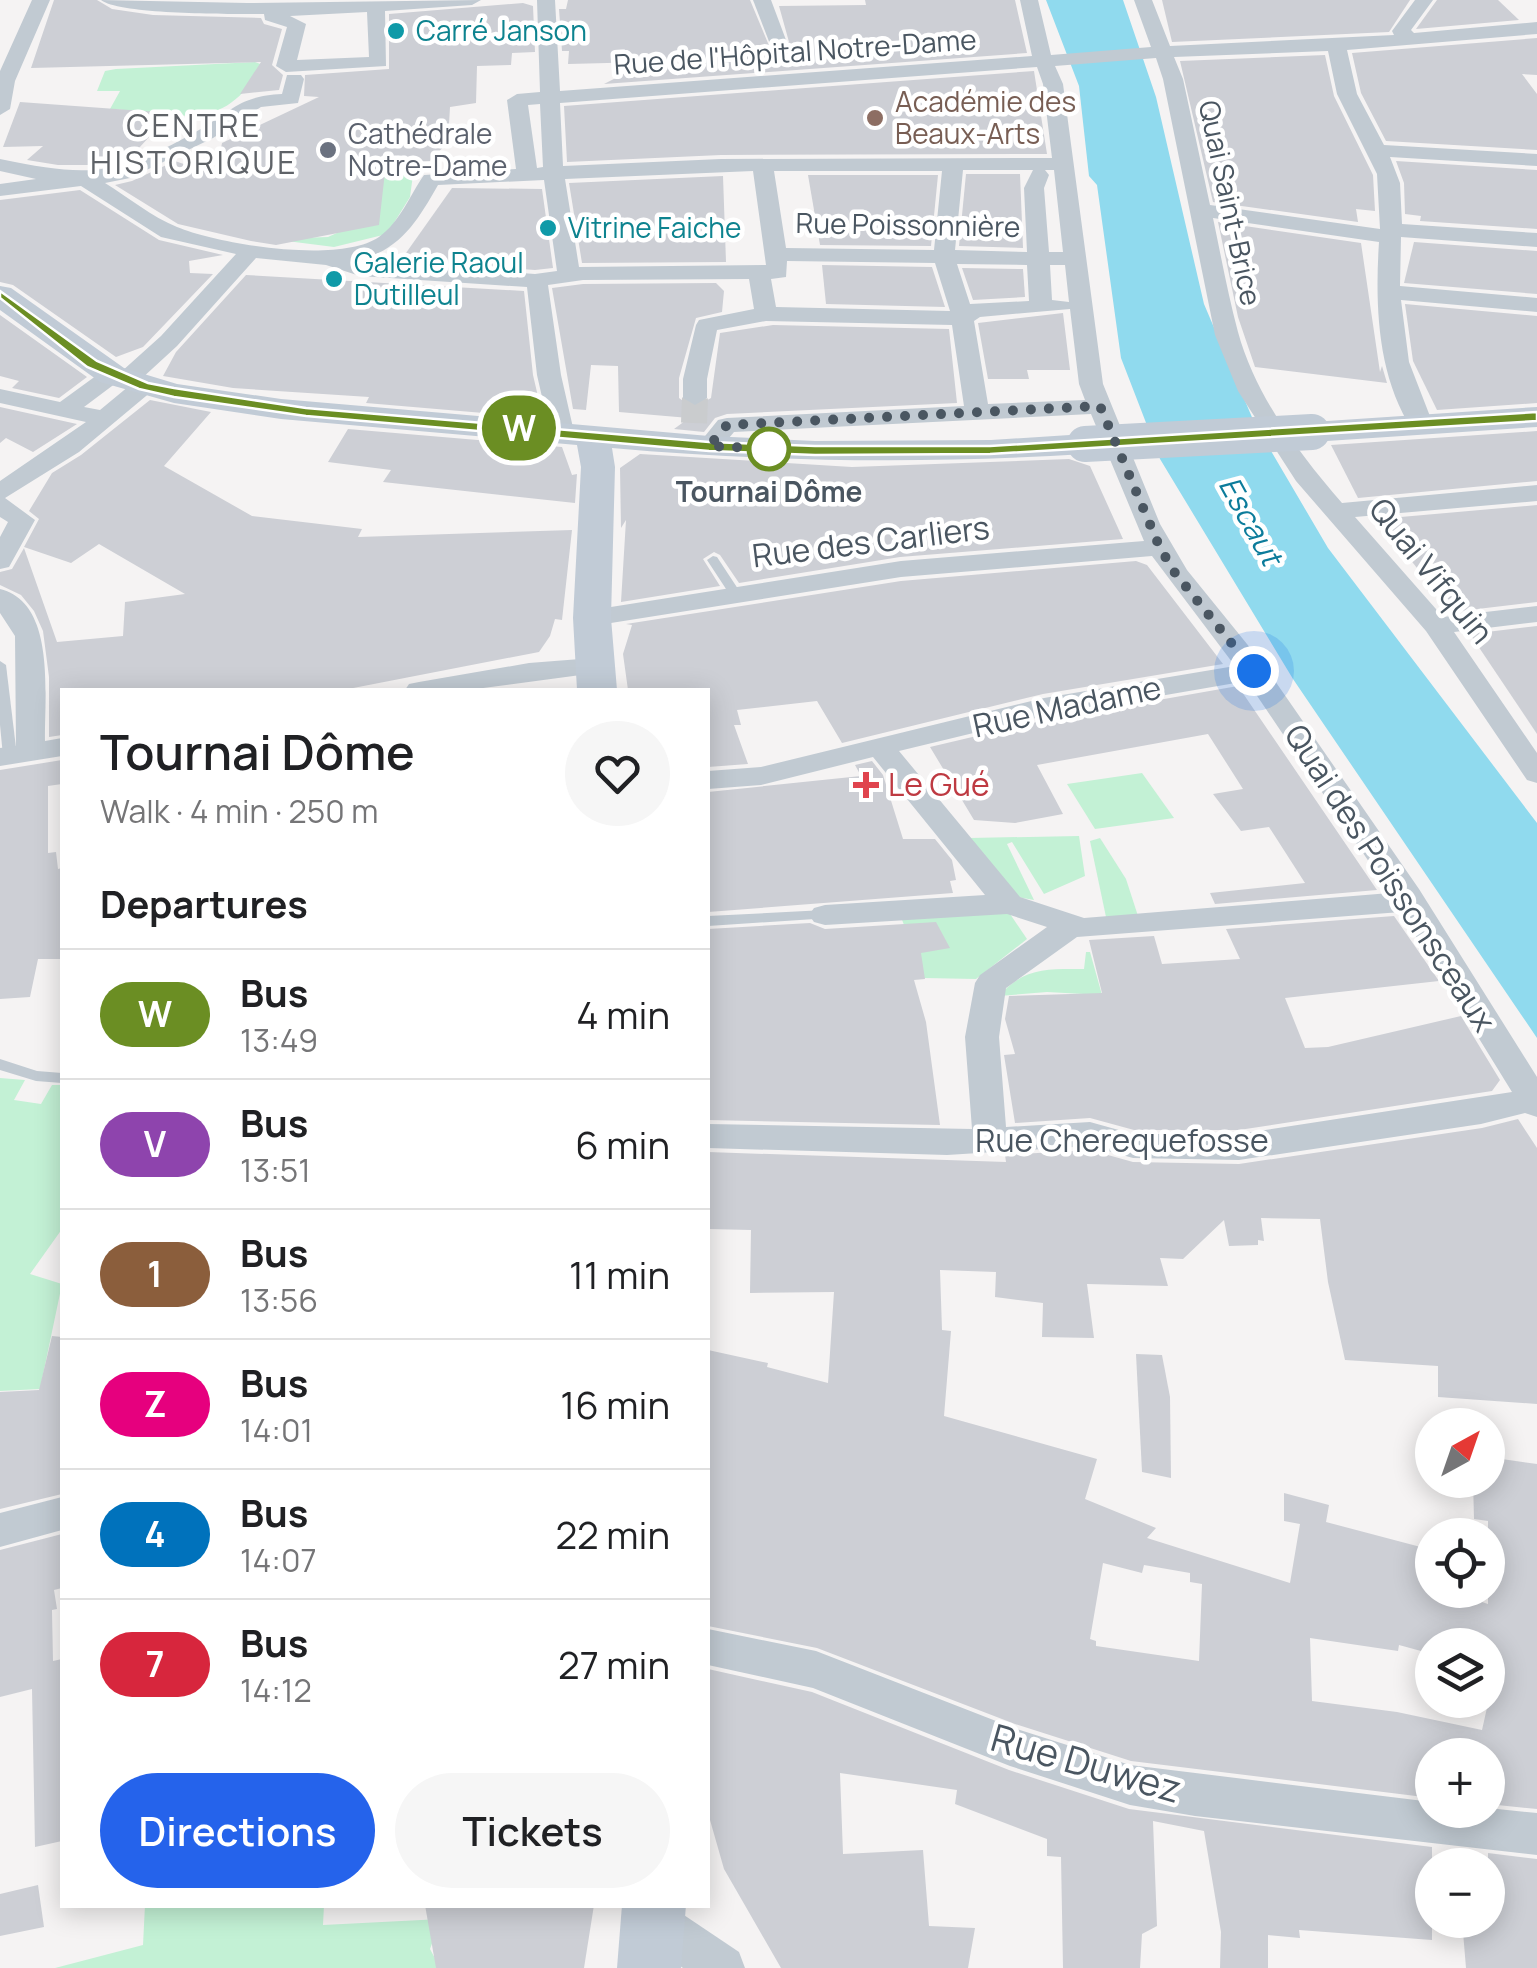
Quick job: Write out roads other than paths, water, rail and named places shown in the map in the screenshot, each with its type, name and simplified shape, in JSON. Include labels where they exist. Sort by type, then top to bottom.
[{"type":"street","points":[[0,108],[5,81],[41,0]]},
{"type":"street","points":[[110,0],[165,7],[278,11],[303,6],[334,10],[472,0]]},
{"type":"street","points":[[546,0],[553,171],[569,276]]},
{"type":"street","points":[[762,0],[777,40]]},
{"type":"street","name":"Quai des Poissonsceaux","points":[[1030,0],[1052,60],[1091,384],[1160,548],[1175,573],[1254,671],[1410,901],[1535,1102]]},
{"type":"street","name":"Quai Saint-Brice","points":[[1144,0],[1190,152],[1228,335],[1250,390],[1266,416]]},
{"type":"street","points":[[1408,37],[1402,31],[1424,0]]},
{"type":"street","points":[[0,190],[123,174],[149,164],[256,101],[290,99],[313,30],[303,6]]},
{"type":"street","points":[[278,11],[272,16],[296,24],[286,66],[296,73],[379,62],[373,6]]},
{"type":"street","name":"Rue de l'Hôpital Notre-Dame","points":[[549,98],[943,60],[1052,60],[1338,45],[1537,28]]},
{"type":"street","points":[[1338,45],[1350,100],[1387,173],[1388,292],[1402,384],[1421,424]]},
{"type":"street","points":[[527,173],[518,100],[549,98]]},
{"type":"street","points":[[1373,150],[1537,160]]},
{"type":"street","points":[[952,164],[944,256],[969,314],[976,414]]},
{"type":"street","points":[[0,165],[85,179],[170,232],[251,252],[329,259],[365,254],[388,245],[431,179],[721,165],[1064,164]]},
{"type":"street","points":[[763,165],[770,262],[766,314]]},
{"type":"street","points":[[1039,174],[1034,188],[1041,307]]},
{"type":"street","points":[[1200,210],[1390,234],[1537,240]]},
{"type":"street","points":[[0,492],[70,447],[102,418],[127,380],[169,341],[251,252]]},
{"type":"street","name":"Rue Poissonnière","points":[[329,259],[360,269],[404,274],[535,280],[569,276],[731,275],[770,262],[944,256],[1075,259]]},
{"type":"street","points":[[431,688],[530,671],[595,678],[592,618],[598,467],[548,375],[540,291],[535,280]]},
{"type":"street","points":[[1388,292],[1537,305]]},
{"type":"street","points":[[0,295],[92,364],[127,380],[306,412],[577,434],[1100,406]]},
{"type":"street","points":[[696,428],[695,380],[707,326],[766,314],[969,314],[1080,307]]},
{"type":"street","points":[[64,410],[127,380]]},
{"type":"street","points":[[0,396],[102,418]]},
{"type":"street","name":"Quai Vifquin","points":[[1266,416],[1305,476],[1436,626],[1537,774]]},
{"type":"street","points":[[696,428],[971,450],[1537,417]]},
{"type":"street","points":[[1338,510],[1537,492]]},
{"type":"street","points":[[0,562],[11,512]]},
{"type":"street","name":"Rue des Carliers","points":[[592,618],[901,568],[1160,548]]},
{"type":"street","points":[[0,597],[24,623],[29,636],[13,755],[60,748]]},
{"type":"street","points":[[1436,626],[1537,614]]},
{"type":"street","name":"Rue Madame","points":[[710,780],[761,776],[1044,707],[1254,671]]},
{"type":"street","points":[[881,748],[1009,904]]},
{"type":"street","points":[[825,915],[1009,904],[1082,928],[1410,901]]},
{"type":"street","points":[[990,1140],[982,1037],[991,983],[1072,925]]},
{"type":"street","name":"Rue Cherequefosse","points":[[710,1136],[947,1142],[1090,1134],[1133,1146],[1239,1147],[1535,1102]]},
{"type":"street","points":[[0,1530],[60,1515]]},
{"type":"street","name":"Rue Duwez","points":[[710,1647],[816,1670],[1010,1746],[1130,1784],[1195,1796],[1537,1834]]},
{"type":"street","points":[[652,1931],[722,1968]]},
{"type":"lane","points":[[713,560],[736,595]]},
{"type":"lane","points":[[0,665],[13,755]]},
{"type":"lane","points":[[710,921],[825,915]]},
{"type":"lane","points":[[0,1064],[36,1076],[60,1078]]},
{"type":"water","name":"Escaut","points":[[1046,0],[1123,0],[1156,97],[1204,304],[1254,422],[1328,548],[1537,823],[1537,1038],[1293,679],[1160,459],[1121,358],[1097,185],[1089,176],[1079,86]]},
{"type":"tunnel","points":[[694,423],[695,398]]},
{"type":"place","name":"Carré Janson","points":[[396,31]]},
{"type":"place","name":"Académie des Beaux-Arts","points":[[875,118]]},
{"type":"place","name":"Cathédrale Notre-Dame","points":[[328,150]]},
{"type":"place","name":"Vitrine Faiche","points":[[548,228]]},
{"type":"place","name":"Galerie Raoul Dutilleul","points":[[334,279]]},
{"type":"place","name":"Tournai Dôme","points":[[769,449]]},
{"type":"place","name":"Le Gué","points":[[866,785]]},
{"type":"district","name":"CENTRE HISTORIQUE","points":[[194,144]]}]
